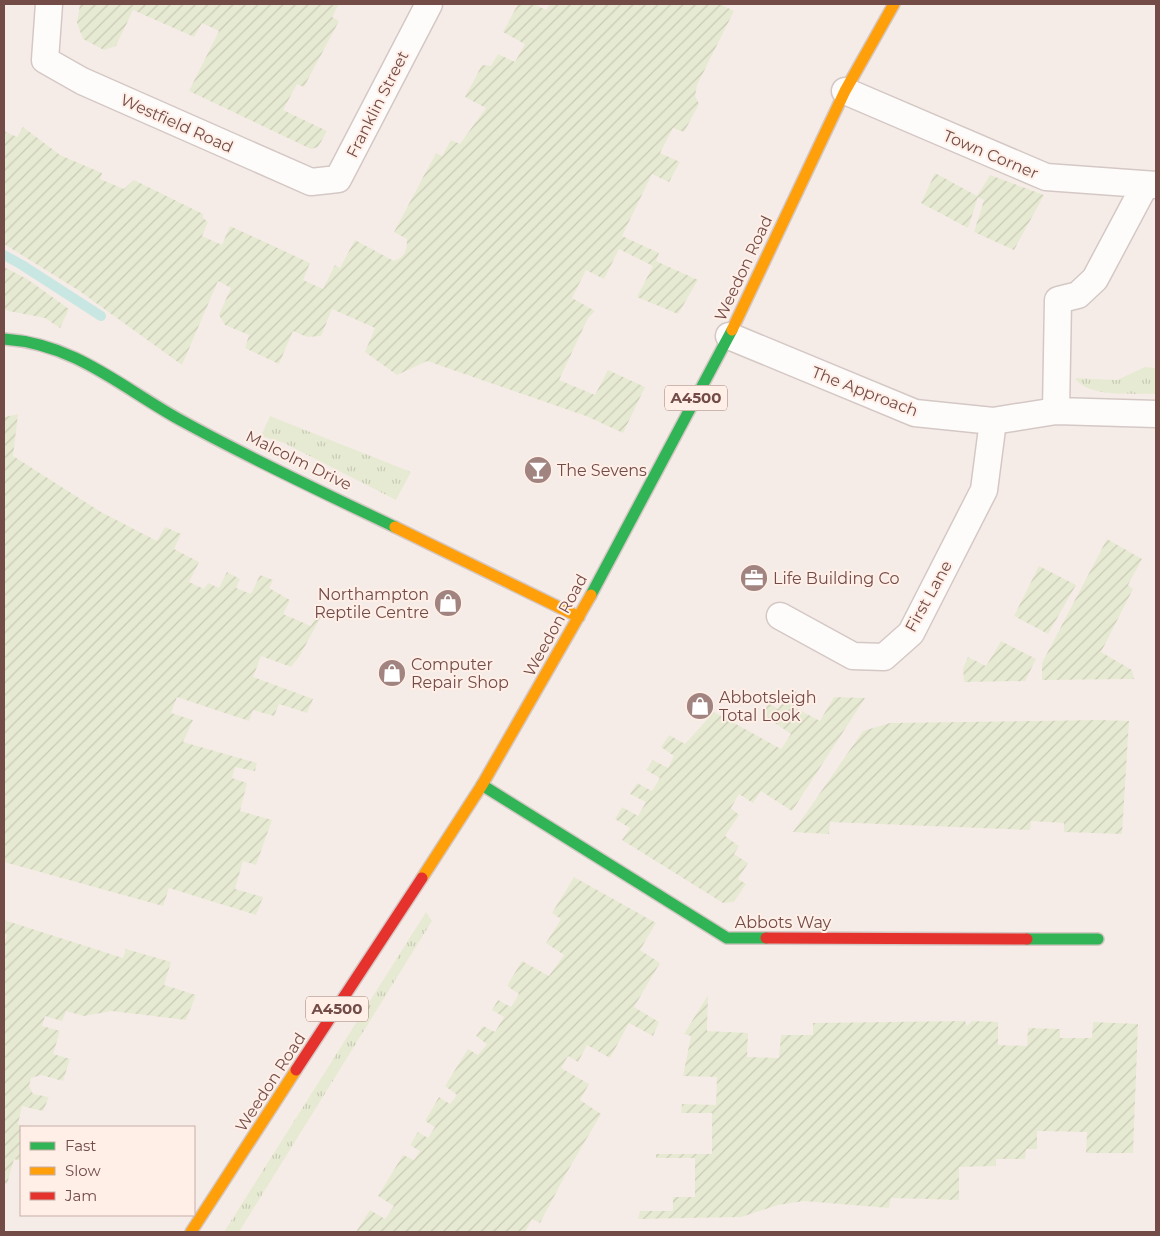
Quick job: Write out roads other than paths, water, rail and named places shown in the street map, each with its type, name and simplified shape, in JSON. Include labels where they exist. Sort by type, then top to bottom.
[{"type":"main road","name":"Weedon Road","points":[[191,1232],[482,785],[579,617],[728,336],[845,91],[894,4]]},
{"type":"main road","name":"Malcolm Drive","points":[[4,339],[14,338],[44,345],[72,356],[182,421],[347,502],[382,522],[487,569],[579,617]]},
{"type":"main road","name":"Abbots Way","points":[[482,785],[727,938],[1098,939]]},
{"type":"street","name":"Westfield Road","points":[[49,4],[45,60],[82,81],[310,182]]},
{"type":"street","name":"Franklin Street","points":[[310,182],[338,179],[429,4]]},
{"type":"street","name":"Town Corner","points":[[845,91],[1046,178],[1151,185],[1095,280],[1078,295],[1058,300],[1056,411]]},
{"type":"street","name":"The Approach","points":[[728,336],[915,413],[993,421],[1056,411],[1156,414]]},
{"type":"street","name":"First Lane","points":[[780,616],[854,656],[884,657],[911,633],[984,490],[993,421]]},
{"type":"waterway","points":[[4,255],[101,316]]},
{"type":"place","name":"The Sevens","points":[[538,470]]},
{"type":"place","name":"Life Building Co","points":[[754,578]]},
{"type":"place","name":"Northampton Reptile Centre","points":[[448,603]]},
{"type":"place","name":"Computer Repair Shop","points":[[392,673]]},
{"type":"place","name":"Abbotsleigh Total Look","points":[[700,706]]}]
